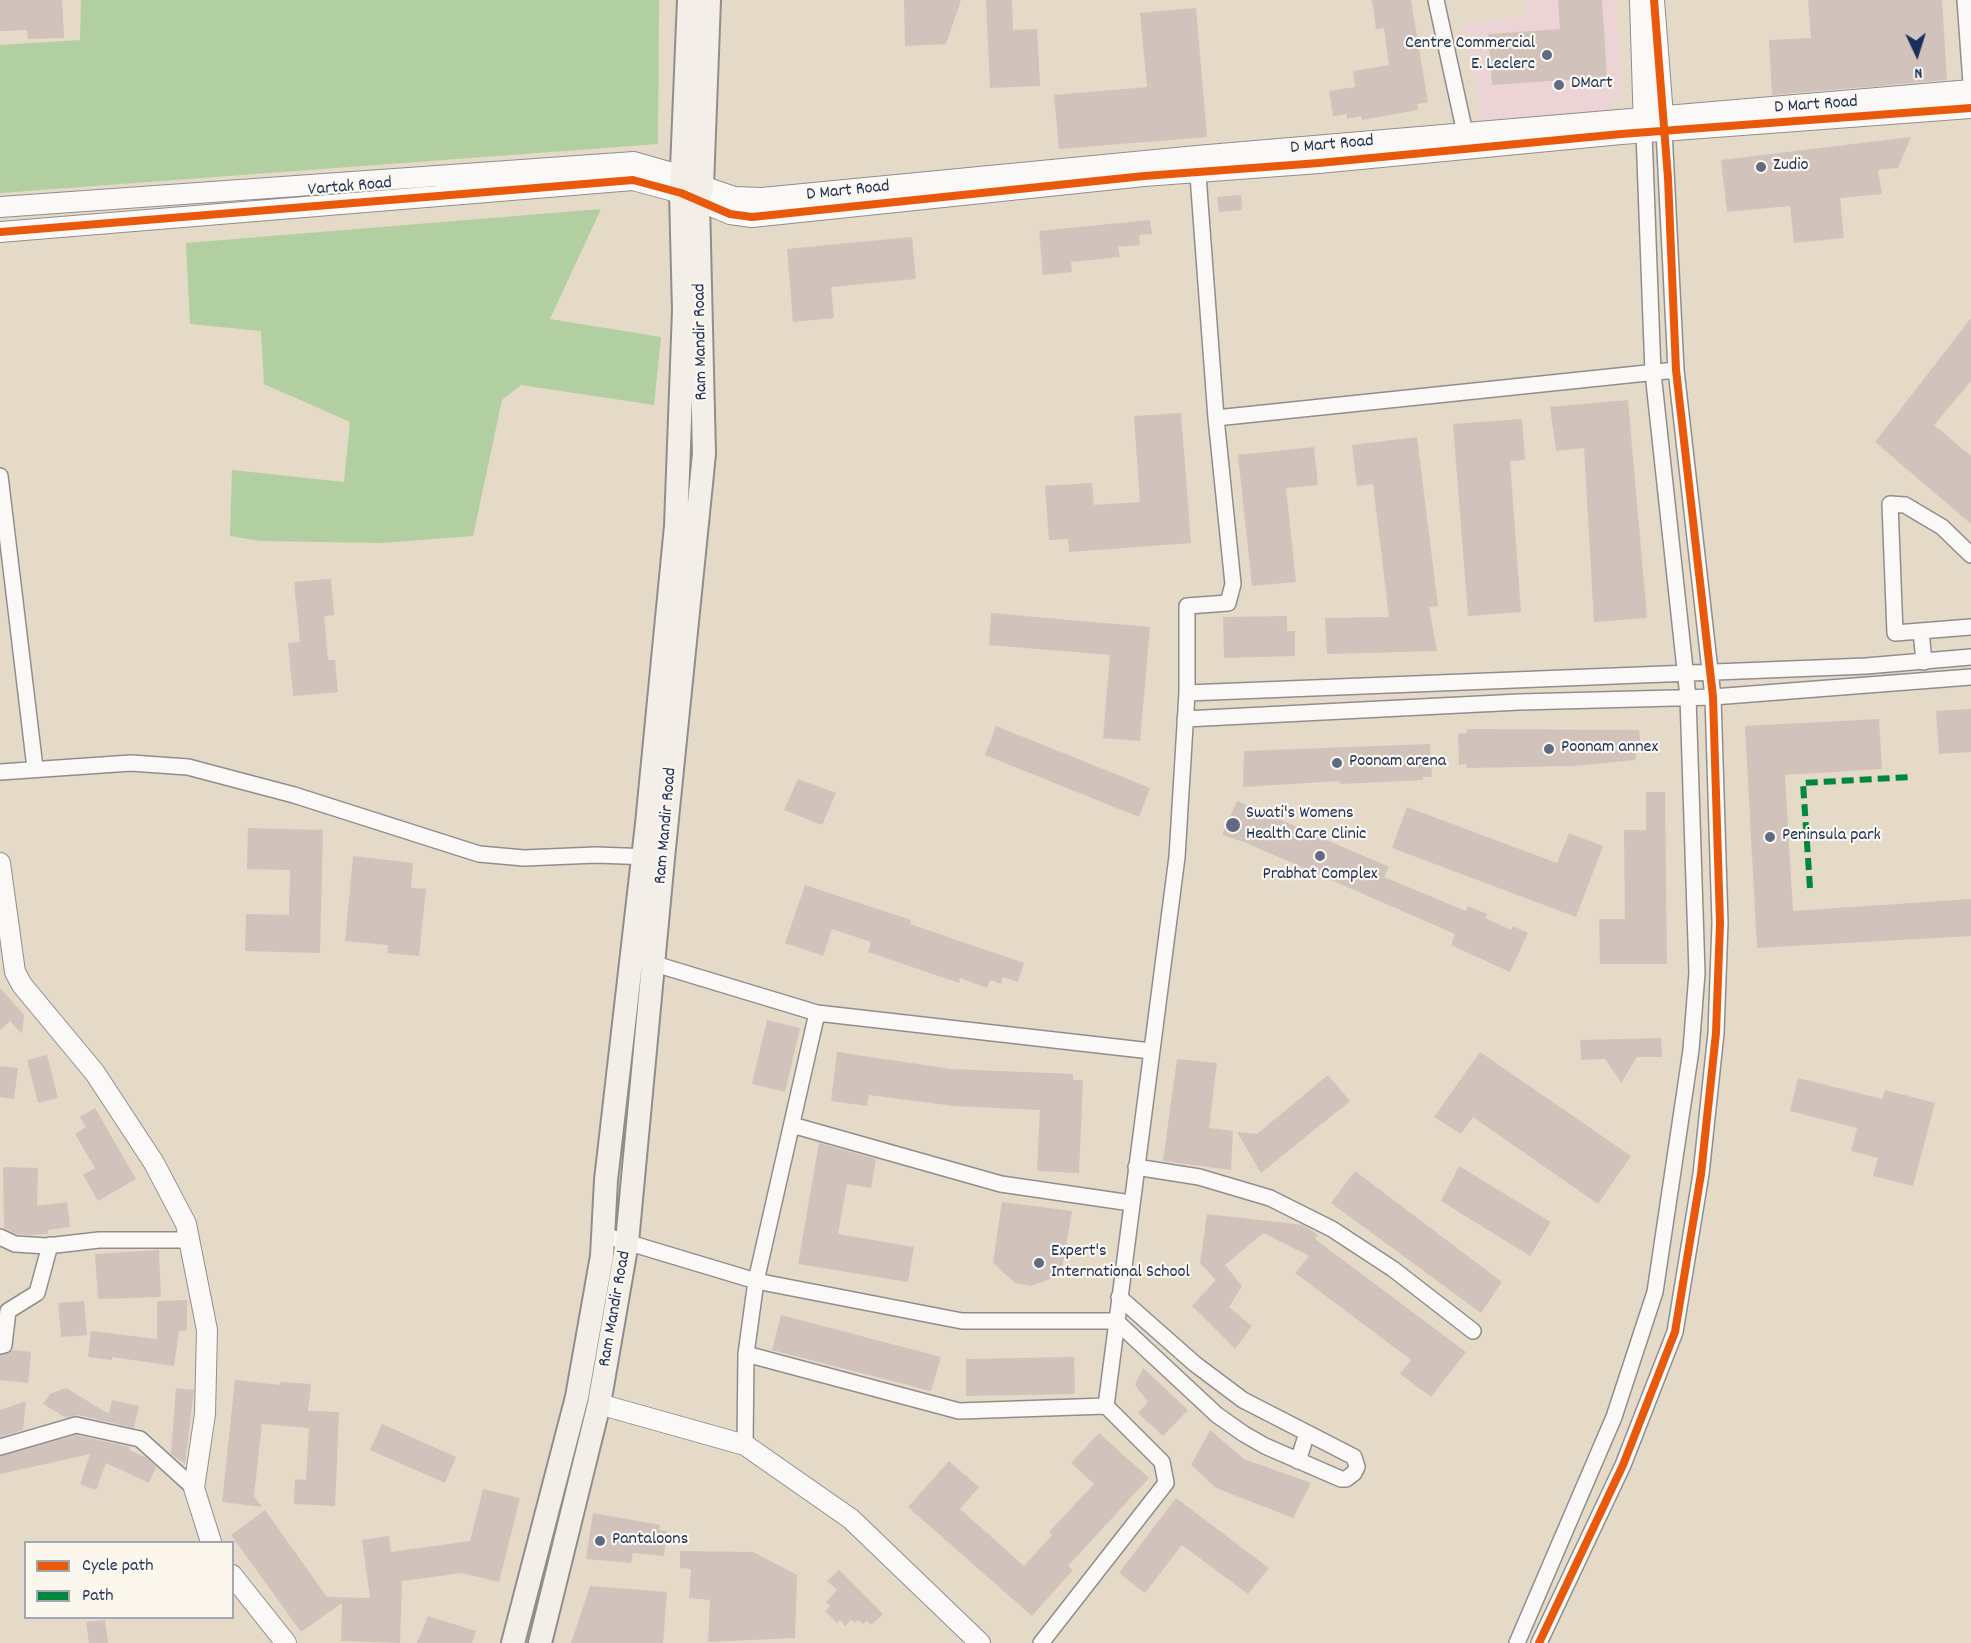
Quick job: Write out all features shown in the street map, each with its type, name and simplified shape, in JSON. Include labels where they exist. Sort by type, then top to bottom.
[{"type":"main road","points":[[688,0],[691,189]]},
{"type":"main road","points":[[513,1643],[577,1397],[594,1311],[630,959],[653,857],[676,526],[691,189],[709,0]]},
{"type":"main road","name":"Ram Mandir Road","points":[[540,1643],[599,1404],[627,1242],[654,962],[653,857]]},
{"type":"street","points":[[1436,0],[1465,134]]},
{"type":"street","points":[[1539,1643],[1623,1465],[1675,1332],[1696,1202],[1716,1033],[1720,923],[1712,672],[1676,370],[1654,124],[1640,0]]},
{"type":"street","points":[[1517,1643],[1614,1417],[1652,1303],[1687,1077],[1696,973],[1688,697],[1653,373],[1654,0]]},
{"type":"street","points":[[1965,0],[1971,83]]},
{"type":"street","name":"D Mart Road","points":[[691,189],[734,197],[762,198],[1197,165],[1654,124],[1971,90]]},
{"type":"street","name":"D Mart Road","points":[[1197,165],[1465,134],[1971,108]]},
{"type":"street","name":"Vartak Road","points":[[0,207],[634,162],[691,189]]},
{"type":"street","points":[[1106,1406],[1178,857],[1186,693],[1187,606],[1228,603],[1233,584],[1216,418],[1197,165]]},
{"type":"street","name":"Vartak Road","points":[[0,232],[633,180],[691,189]]},
{"type":"street","points":[[1216,418],[1676,370]]},
{"type":"street","points":[[0,476],[35,768]]},
{"type":"street","points":[[1971,555],[1942,527],[1905,505],[1890,504],[1895,633],[1971,627]]},
{"type":"street","points":[[1921,632],[1924,662]]},
{"type":"street","points":[[1186,693],[1712,672],[1924,662],[1971,657]]},
{"type":"street","points":[[1185,719],[1497,703],[1713,697],[1971,677]]},
{"type":"street","points":[[0,772],[131,763],[188,767],[294,795],[479,854],[524,858],[596,855],[653,857]]},
{"type":"street","points":[[0,863],[6,954],[15,972],[22,985],[95,1073],[154,1163],[186,1224],[207,1330],[205,1414],[194,1488],[211,1541]]},
{"type":"street","points":[[630,959],[654,962],[817,1013],[1151,1051]]},
{"type":"street","points":[[745,1446],[746,1354],[756,1281],[817,1013]]},
{"type":"street","points":[[1687,1077],[1711,1079]]},
{"type":"street","points":[[792,1125],[1001,1184],[1131,1203]]},
{"type":"street","points":[[1136,1167],[1199,1177],[1270,1198],[1332,1229],[1393,1269],[1473,1331]]},
{"type":"street","points":[[1669,1199],[1696,1202]]},
{"type":"street","points":[[603,1235],[756,1281],[962,1321],[1116,1321],[1217,1415],[1265,1446],[1341,1479],[1346,1479],[1354,1473],[1357,1467],[1354,1457],[1243,1400],[1195,1364],[1119,1298]]},
{"type":"street","points":[[0,1237],[15,1244],[50,1245],[99,1240],[190,1240]]},
{"type":"street","points":[[0,1346],[4,1345],[8,1311],[37,1293],[50,1245]]},
{"type":"street","points":[[746,1354],[959,1411],[1106,1406],[1162,1462],[1166,1483],[1041,1643]]},
{"type":"street","points":[[599,1404],[745,1446],[851,1519],[980,1643]]},
{"type":"street","points":[[0,1447],[76,1425],[140,1439],[194,1488]]},
{"type":"street","points":[[1298,1461],[1307,1433]]},
{"type":"street","points":[[1559,1546],[1579,1558]]},
{"type":"street","points":[[234,1578],[286,1643]]},
{"type":"shaded area","points":[[1523,0],[1615,0],[1622,99],[1612,102],[1612,113],[1482,122],[1463,24],[1526,16]]},
{"type":"green space","points":[[81,0],[659,0],[658,144],[0,193],[0,45],[80,40]]},
{"type":"green space","points":[[601,209],[550,319],[661,337],[654,405],[521,385],[502,400],[473,536],[381,543],[260,541],[230,536],[232,470],[344,482],[350,422],[264,384],[261,331],[190,324],[186,243]]},
{"type":"building","points":[[0,0],[62,0],[64,38],[28,39],[27,30],[0,31]]},
{"type":"building","points":[[904,0],[961,0],[946,44],[905,46]]},
{"type":"building","points":[[986,0],[1012,0],[1013,30],[1037,29],[1040,86],[990,88]]},
{"type":"building","points":[[1372,0],[1411,0],[1428,102],[1417,104],[1418,110],[1362,120],[1361,116],[1347,119],[1347,114],[1333,116],[1329,91],[1355,87],[1353,71],[1389,65],[1384,28],[1376,29]]},
{"type":"building","name":"Centre Commercial E. Leclerc","points":[[1558,0],[1602,0],[1607,77],[1492,85],[1488,34],[1560,29]]},
{"type":"building","points":[[1808,0],[1942,0],[1947,80],[1772,95],[1769,40],[1811,38]]},
{"type":"building","points":[[1196,8],[1207,137],[1059,149],[1054,95],[1147,87],[1140,13]]},
{"type":"building","points":[[1911,137],[1898,168],[1878,170],[1882,194],[1840,198],[1844,238],[1794,243],[1790,206],[1727,212],[1721,160]]},
{"type":"building","points":[[1241,195],[1242,210],[1219,212],[1217,197]]},
{"type":"building","points":[[1150,220],[1152,234],[1139,235],[1140,245],[1118,247],[1120,257],[1071,262],[1072,272],[1043,275],[1039,231]]},
{"type":"building","points":[[912,237],[916,279],[831,287],[834,318],[793,322],[787,249]]},
{"type":"building","points":[[1971,318],[1971,381],[1934,425],[1971,456],[1971,524],[1875,442]]},
{"type":"building","points":[[1628,400],[1647,618],[1594,622],[1584,448],[1556,451],[1550,407]]},
{"type":"building","points":[[1181,413],[1191,543],[1069,552],[1068,539],[1049,540],[1045,486],[1092,483],[1094,505],[1140,502],[1134,416]]},
{"type":"building","points":[[1522,419],[1525,460],[1510,461],[1521,612],[1468,616],[1453,424]]},
{"type":"building","points":[[1417,437],[1438,606],[1429,607],[1437,651],[1327,654],[1325,618],[1389,617],[1373,484],[1357,486],[1352,445]]},
{"type":"building","points":[[1314,447],[1318,485],[1286,488],[1296,582],[1252,586],[1238,455]]},
{"type":"building","points":[[331,579],[334,615],[324,616],[328,660],[335,660],[338,692],[293,696],[288,643],[300,642],[294,582]]},
{"type":"building","points":[[991,613],[1150,627],[1140,741],[1103,738],[1110,655],[989,645]]},
{"type":"building","points":[[1287,616],[1287,631],[1295,631],[1295,656],[1224,658],[1223,617]]},
{"type":"building","points":[[1971,709],[1971,752],[1939,754],[1936,711]]},
{"type":"building","name":"Peninsula park","points":[[1879,719],[1882,769],[1785,775],[1793,911],[1971,899],[1971,936],[1757,948],[1745,726]]},
{"type":"building","points":[[996,726],[1150,788],[1139,817],[985,755]]},
{"type":"building","name":"Poonam annex","points":[[1467,729],[1639,730],[1641,749],[1637,749],[1635,760],[1573,766],[1467,768],[1466,764],[1459,765],[1458,734],[1467,733]]},
{"type":"building","name":"Poonam arena","points":[[1430,744],[1432,777],[1423,777],[1423,780],[1340,784],[1339,781],[1243,787],[1244,751]]},
{"type":"building","points":[[798,779],[836,793],[822,825],[784,810]]},
{"type":"building","points":[[1646,792],[1665,792],[1667,964],[1600,964],[1599,919],[1625,919],[1624,830],[1646,830]]},
{"type":"building","points":[[1237,801],[1389,867],[1384,877],[1466,911],[1468,906],[1487,914],[1485,918],[1511,930],[1513,926],[1528,933],[1510,972],[1451,945],[1455,934],[1244,842],[1222,835]]},
{"type":"building","points":[[1407,807],[1557,863],[1569,833],[1603,846],[1576,917],[1392,848]]},
{"type":"building","points":[[248,828],[323,830],[320,953],[245,951],[246,914],[289,915],[290,870],[247,869]]},
{"type":"building","points":[[353,856],[413,863],[411,888],[426,889],[419,956],[387,953],[388,945],[345,941]]},
{"type":"building","points":[[805,885],[911,920],[910,924],[1024,963],[1018,982],[1003,977],[1001,984],[990,980],[987,988],[960,978],[959,983],[868,952],[871,942],[832,929],[823,956],[785,943]]},
{"type":"building","points":[[0,988],[24,1015],[22,1034],[10,1021],[0,1030]]},
{"type":"building","points":[[767,1020],[800,1028],[785,1092],[752,1084]]},
{"type":"building","points":[[1661,1038],[1662,1057],[1637,1057],[1621,1083],[1605,1059],[1581,1060],[1580,1040]]},
{"type":"building","points":[[837,1052],[951,1069],[1073,1074],[1073,1080],[1083,1080],[1079,1173],[1037,1171],[1040,1110],[954,1106],[869,1095],[867,1106],[831,1101]]},
{"type":"building","points":[[1480,1052],[1631,1156],[1598,1204],[1473,1117],[1461,1134],[1434,1117]]},
{"type":"building","points":[[47,1055],[58,1098],[38,1103],[27,1060]]},
{"type":"building","points":[[1177,1059],[1217,1063],[1209,1128],[1233,1131],[1231,1170],[1163,1161]]},
{"type":"building","points":[[0,1066],[18,1068],[14,1099],[0,1097]]},
{"type":"building","points":[[1328,1075],[1350,1101],[1261,1173],[1237,1132],[1257,1134]]},
{"type":"building","points":[[1798,1078],[1882,1099],[1885,1090],[1935,1103],[1913,1186],[1873,1176],[1878,1158],[1851,1151],[1857,1128],[1790,1111]]},
{"type":"building","points":[[95,1108],[136,1179],[98,1201],[83,1175],[95,1168],[75,1134],[86,1127],[80,1117]]},
{"type":"building","points":[[819,1143],[876,1159],[871,1188],[847,1184],[838,1234],[914,1247],[908,1282],[798,1264]]},
{"type":"building","points":[[1459,1166],[1551,1222],[1530,1256],[1441,1201]]},
{"type":"building","points":[[3,1167],[38,1168],[37,1206],[67,1202],[70,1227],[48,1230],[48,1234],[29,1235],[17,1234],[4,1228]]},
{"type":"building","points":[[1355,1171],[1502,1282],[1481,1313],[1331,1203]]},
{"type":"building","points":[[1002,1202],[1072,1211],[1061,1275],[1031,1286],[1015,1283],[993,1263]]},
{"type":"building","points":[[1207,1214],[1303,1225],[1318,1235],[1315,1239],[1466,1352],[1431,1397],[1400,1374],[1411,1360],[1295,1273],[1309,1256],[1263,1233],[1225,1265],[1242,1286],[1229,1307],[1252,1326],[1235,1349],[1192,1306],[1216,1280],[1200,1263]]},
{"type":"building","points":[[159,1250],[161,1297],[98,1299],[95,1254]]},
{"type":"building","points":[[187,1300],[187,1331],[179,1331],[174,1366],[112,1357],[112,1360],[88,1357],[91,1331],[157,1339],[157,1301]]},
{"type":"building","points":[[84,1301],[87,1335],[61,1337],[58,1303]]},
{"type":"building","points":[[781,1315],[941,1357],[931,1391],[772,1350]]},
{"type":"building","points":[[13,1350],[31,1352],[28,1383],[0,1380],[0,1355]]},
{"type":"building","points":[[1074,1357],[1075,1394],[966,1396],[966,1359]]},
{"type":"building","points":[[1143,1368],[1188,1410],[1163,1436],[1138,1413],[1148,1402],[1135,1385]]},
{"type":"building","points":[[235,1380],[280,1385],[281,1382],[311,1384],[308,1411],[339,1412],[335,1506],[294,1504],[295,1479],[306,1480],[309,1428],[262,1424],[254,1496],[262,1507],[222,1502]]},
{"type":"building","points":[[66,1388],[109,1414],[112,1400],[139,1406],[134,1428],[78,1415],[66,1418],[43,1404],[50,1394]]},
{"type":"building","points":[[176,1388],[194,1390],[185,1464],[171,1454]]},
{"type":"building","points":[[26,1401],[23,1430],[0,1437],[0,1410]]},
{"type":"building","points":[[382,1424],[456,1457],[445,1483],[370,1450]]},
{"type":"building","points":[[1210,1430],[1244,1459],[1311,1483],[1293,1518],[1216,1488],[1191,1465]]},
{"type":"building","points":[[1099,1433],[1149,1478],[1068,1566],[1073,1570],[1032,1616],[908,1507],[949,1461],[979,1487],[960,1509],[1024,1566],[1052,1535],[1049,1532],[1094,1484],[1071,1463]]},
{"type":"building","points":[[76,1435],[130,1447],[129,1450],[147,1458],[156,1467],[149,1483],[106,1463],[96,1490],[80,1484],[90,1454],[0,1474],[0,1456]]},
{"type":"building","points":[[483,1489],[520,1498],[499,1582],[462,1573],[402,1581],[400,1643],[341,1641],[342,1603],[301,1632],[231,1535],[265,1510],[327,1597],[370,1598],[362,1540],[389,1536],[391,1552],[470,1541]]},
{"type":"building","points":[[1176,1498],[1269,1568],[1248,1594],[1182,1545],[1145,1593],[1119,1573]]},
{"type":"building","points":[[593,1513],[660,1525],[659,1530],[667,1531],[664,1556],[633,1553],[631,1563],[586,1559]]},
{"type":"building","points":[[680,1551],[753,1552],[797,1575],[795,1638],[708,1642],[710,1600],[689,1598],[691,1569],[680,1568]]},
{"type":"building","points":[[839,1570],[883,1614],[871,1625],[867,1621],[863,1624],[858,1620],[855,1623],[851,1620],[845,1626],[840,1620],[837,1623],[825,1611],[830,1606],[826,1602],[837,1590],[827,1581]]},
{"type":"building","points":[[590,1586],[667,1592],[663,1643],[571,1643]]},
{"type":"building","points":[[428,1616],[476,1631],[472,1643],[417,1643]]},
{"type":"building","points":[[105,1620],[108,1643],[89,1643],[86,1622]]},
{"type":"marked path","points":[[1810,888],[1803,783],[1910,777]]},
{"type":"cycle path","points":[[1539,1643],[1623,1465],[1675,1332],[1701,1174],[1716,1033],[1720,923],[1713,697],[1676,370],[1668,178],[1654,0]]},
{"type":"cycle path","points":[[0,232],[633,180],[681,193],[730,214],[752,217],[1144,176],[1319,163],[1621,134],[1971,108]]},
{"type":"place","name":"Centre Commercial E. Leclerc","points":[[1547,55]]},
{"type":"place","name":"DMart","points":[[1559,85]]},
{"type":"place","name":"Zudio","points":[[1761,167]]},
{"type":"place","name":"Poonam annex","points":[[1549,749]]},
{"type":"place","name":"Poonam arena","points":[[1337,763]]},
{"type":"place","name":"Swati's Womens Health Care Clinic","points":[[1233,825]]},
{"type":"place","name":"Peninsula park","points":[[1770,837]]},
{"type":"place","name":"Prabhat Complex","points":[[1320,856]]},
{"type":"place","name":"Expert's International School","points":[[1039,1263]]},
{"type":"place","name":"Pantaloons","points":[[600,1541]]}]
